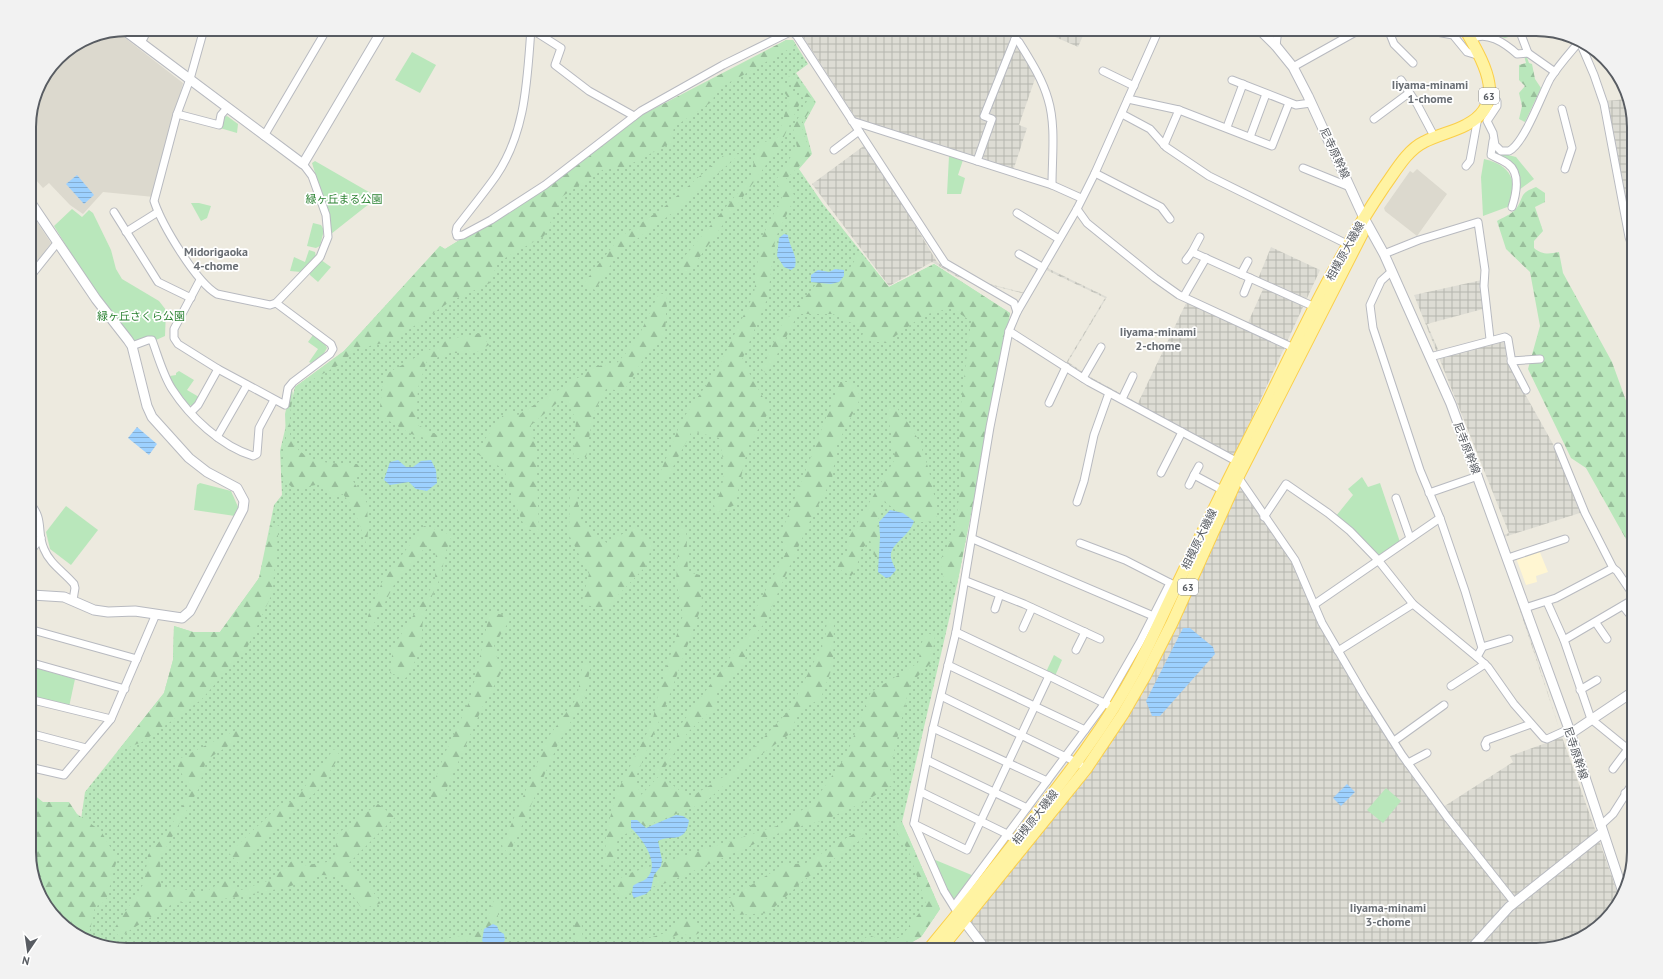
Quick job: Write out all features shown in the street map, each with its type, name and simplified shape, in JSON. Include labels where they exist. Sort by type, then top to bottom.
[{"type":"main road","name":"相模原大磯線","points":[[1020,844],[1114,708],[1137,668],[1174,584],[1236,462],[1297,350],[1351,246],[1366,221],[1396,179],[1421,150],[1435,138],[1467,125],[1478,117],[1485,109],[1489,97],[1489,80],[1480,56],[1469,36]]},
{"type":"main road","name":"相模原大磯線","points":[[934,943],[1086,769],[1114,708],[1145,676],[1187,590],[1297,350]]},
{"type":"main road","name":"相模原大磯線","points":[[944,943],[959,913]]},
{"type":"street","points":[[132,36],[190,79],[264,136],[303,164],[312,176],[326,215],[328,237],[320,257],[276,303],[270,305],[260,305],[216,294],[209,289],[200,280],[158,212],[154,201],[177,114],[190,79],[202,36]]},
{"type":"street","points":[[141,43],[144,36]]},
{"type":"street","points":[[264,136],[323,36]]},
{"type":"street","points":[[303,164],[378,36]]},
{"type":"street","points":[[530,36],[526,96],[516,135],[497,175],[458,227],[456,232],[457,236],[463,236],[492,220],[545,185],[634,116],[723,65],[779,36]]},
{"type":"street","points":[[542,36],[562,48],[555,66],[589,91],[634,116]]},
{"type":"street","points":[[795,36],[945,263],[1014,302],[1017,312]]},
{"type":"street","points":[[981,943],[944,891],[914,823],[933,728],[956,632],[966,581],[990,427],[1009,331],[1017,312],[1095,173],[1156,36]]},
{"type":"street","name":"尼寺原幹線","points":[[1266,36],[1293,67],[1366,221],[1392,271],[1451,404],[1508,558],[1621,885]]},
{"type":"street","points":[[1276,46],[1277,36]]},
{"type":"street","points":[[1293,67],[1348,36]]},
{"type":"street","points":[[1391,36],[1394,44],[1412,59]]},
{"type":"street","points":[[1454,36],[1467,52],[1480,56]]},
{"type":"street","points":[[1522,36],[1528,53],[1555,72]]},
{"type":"street","points":[[1471,40],[1476,37],[1486,37],[1509,46],[1517,54],[1528,53]]},
{"type":"street","points":[[977,161],[992,119],[984,116],[1015,38],[1019,42],[1040,78],[1048,99],[1052,128],[1052,185]]},
{"type":"street","points":[[1489,97],[1497,101],[1497,106],[1487,121],[1492,130],[1495,145],[1501,151],[1513,150],[1555,72],[1576,45]]},
{"type":"street","points":[[1582,48],[1594,75],[1604,104],[1627,226]]},
{"type":"street","points":[[1105,74],[1134,86]]},
{"type":"street","points":[[1232,80],[1289,103],[1298,105],[1311,103]]},
{"type":"street","points":[[1401,80],[1435,138]]},
{"type":"street","points":[[1227,127],[1243,84]]},
{"type":"street","points":[[1374,119],[1409,93]]},
{"type":"street","points":[[1250,137],[1266,94]]},
{"type":"street","points":[[1128,99],[1179,110],[1227,127],[1272,146],[1289,103]]},
{"type":"street","points":[[177,114],[219,125],[221,115],[227,108]]},
{"type":"street","points":[[1562,109],[1572,148],[1565,169]]},
{"type":"street","points":[[1164,145],[1179,110]]},
{"type":"street","points":[[1122,114],[1150,129],[1164,145],[1209,176],[1351,246]]},
{"type":"street","points":[[1470,163],[1478,117]]},
{"type":"street","points":[[852,121],[1052,185],[1081,198]]},
{"type":"street","points":[[834,150],[859,131]]},
{"type":"street","points":[[1494,139],[1491,143],[1491,155],[1508,164],[1515,171],[1517,193],[1512,208]]},
{"type":"street","points":[[1303,168],[1350,187]]},
{"type":"street","points":[[1095,173],[1161,207],[1171,218]]},
{"type":"street","points":[[1076,209],[1087,223],[1155,278],[1179,295],[1184,296],[1297,350]]},
{"type":"street","points":[[36,211],[96,299],[132,346],[147,406],[152,417],[189,458],[207,472],[237,488],[244,501],[243,509],[190,612],[182,618],[135,611],[108,612],[94,610],[64,597],[36,594]]},
{"type":"street","points":[[114,212],[158,282],[190,298]]},
{"type":"street","points":[[126,232],[158,212]]},
{"type":"street","points":[[1017,213],[1024,221],[1059,239]]},
{"type":"street","points":[[1384,254],[1419,240],[1478,222],[1485,270],[1484,293],[1490,339]]},
{"type":"street","points":[[1186,260],[1200,237]]},
{"type":"street","points":[[36,269],[57,243]]},
{"type":"street","points":[[1192,252],[1318,309]]},
{"type":"street","points":[[1019,254],[1042,267]]},
{"type":"street","points":[[1184,296],[1206,258]]},
{"type":"street","points":[[1241,274],[1248,260]]},
{"type":"street","points":[[1392,271],[1381,282],[1370,305],[1373,328],[1420,470],[1440,518],[1482,647],[1477,657]]},
{"type":"street","points":[[1244,293],[1250,278]]},
{"type":"street","points":[[200,280],[174,329],[174,338],[178,344],[218,369],[285,405],[288,388],[293,382],[330,354],[332,349],[331,344],[276,303]]},
{"type":"street","points":[[1009,331],[1083,378],[1236,462],[1238,477],[1294,560],[1315,604],[1322,623],[1408,764],[1514,902]]},
{"type":"street","points":[[1430,357],[1490,339],[1508,338],[1511,361],[1526,390]]},
{"type":"street","points":[[132,346],[152,340],[171,388],[191,412],[217,437],[246,454],[253,456],[258,454],[259,428],[274,400]]},
{"type":"street","points":[[1083,378],[1101,351]]},
{"type":"street","points":[[1511,361],[1540,359]]},
{"type":"street","points":[[1051,403],[1066,367]]},
{"type":"street","points":[[191,412],[198,405],[218,369]]},
{"type":"street","points":[[1122,400],[1133,376]]},
{"type":"street","points":[[217,437],[247,385]]},
{"type":"street","points":[[1077,502],[1082,495],[1094,435],[1109,393]]},
{"type":"street","points":[[1161,473],[1182,432]]},
{"type":"street","points":[[1558,447],[1585,513],[1612,568],[1617,571],[1627,586]]},
{"type":"street","points":[[1189,485],[1199,466]]},
{"type":"street","points":[[1194,475],[1222,490]]},
{"type":"street","points":[[1429,492],[1478,476]]},
{"type":"street","points":[[1264,517],[1286,484],[1328,513],[1350,531],[1378,560],[1413,604],[1485,664],[1514,704],[1544,738],[1547,739],[1569,732],[1627,698]]},
{"type":"street","points":[[1395,503],[1410,538]]},
{"type":"street","points":[[36,512],[39,516],[41,538],[47,555],[54,565],[74,584],[75,588],[73,600]]},
{"type":"street","points":[[1315,604],[1440,518]]},
{"type":"street","points":[[36,544],[41,538]]},
{"type":"street","points":[[973,539],[1158,618]]},
{"type":"street","points":[[1508,558],[1565,539]]},
{"type":"street","points":[[1080,543],[1086,549],[1125,560],[1187,590]]},
{"type":"street","points":[[1525,608],[1547,602],[1612,568]]},
{"type":"street","points":[[966,581],[1000,594],[1100,638]]},
{"type":"street","points":[[995,609],[1000,594]]},
{"type":"street","points":[[1547,602],[1575,667],[1580,690],[1591,719],[1627,748]]},
{"type":"street","points":[[1338,651],[1413,604]]},
{"type":"street","points":[[1564,640],[1627,604]]},
{"type":"street","points":[[1623,606],[1627,611]]},
{"type":"street","points":[[1022,628],[1032,608]]},
{"type":"street","points":[[36,769],[64,775],[111,719],[156,614]]},
{"type":"street","points":[[1596,622],[1608,639]]},
{"type":"street","points":[[36,631],[138,659]]},
{"type":"street","points":[[956,632],[1114,708],[1085,730],[1046,781],[1007,834],[959,913]]},
{"type":"street","points":[[1076,650],[1085,632]]},
{"type":"street","points":[[1482,647],[1509,639]]},
{"type":"street","points":[[36,664],[125,689]]},
{"type":"street","points":[[1451,686],[1485,664]]},
{"type":"street","points":[[948,665],[1085,730]]},
{"type":"street","points":[[964,857],[980,820],[1049,676]]},
{"type":"street","points":[[1580,690],[1597,680]]},
{"type":"street","points":[[941,696],[1078,762],[1086,769]]},
{"type":"street","points":[[36,701],[111,719]]},
{"type":"street","points":[[1394,741],[1425,722],[1444,705]]},
{"type":"street","points":[[1486,747],[1484,744],[1487,740],[1531,724]]},
{"type":"street","points":[[933,728],[1046,781]]},
{"type":"street","points":[[36,735],[86,748]]},
{"type":"street","points":[[1408,764],[1427,753]]},
{"type":"street","points":[[1615,764],[1627,754]]},
{"type":"street","points":[[927,760],[1027,808]]},
{"type":"street","points":[[1476,943],[1514,902],[1601,829],[1613,814],[1627,790]]},
{"type":"street","points":[[921,792],[1007,834],[1020,844]]},
{"type":"street","points":[[914,823],[918,827],[967,850]]},
{"type":"shaded area","points":[[122,36],[183,83],[154,197],[103,192],[83,214],[70,205],[49,183],[43,188],[36,180],[36,121],[39,103],[51,76],[76,51],[103,39]]},
{"type":"shaded area","points":[[803,36],[1017,36],[1019,47],[1036,76],[1019,125],[1027,128],[1013,171],[859,119],[867,145],[937,262],[958,276],[1025,293],[1039,264],[1107,297],[1068,362],[1092,378],[1138,403],[1188,299],[1246,327],[1264,287],[1258,279],[1271,247],[1320,270],[1235,455],[1243,489],[1289,558],[1308,595],[1323,632],[1440,809],[1513,762],[1510,756],[1546,743],[1561,734],[1618,892],[1608,908],[1592,924],[1582,931],[1560,940],[1536,943],[986,943],[968,920],[1127,714],[1238,488],[1231,454],[1090,380],[1066,363],[1105,298],[1040,267],[1026,294],[958,277],[932,262],[889,286],[812,184],[865,145],[859,123]]},
{"type":"shaded area","points":[[1053,36],[1083,36],[1078,47]]},
{"type":"shaded area","points":[[1623,99],[1624,103],[1627,121],[1627,210],[1606,101]]},
{"type":"shaded area","points":[[1417,169],[1447,194],[1417,236],[1385,211],[1384,208],[1410,171],[1413,173]]},
{"type":"shaded area","points":[[36,220],[51,243],[36,263]]},
{"type":"shaded area","points":[[1482,280],[1483,309],[1427,324],[1440,354],[1504,339],[1507,362],[1553,444],[1583,512],[1498,539],[1561,734],[1496,538],[1509,533],[1414,295]]},
{"type":"shaded area","points":[[1539,550],[1548,572],[1536,576],[1537,582],[1526,585],[1516,558]]},
{"type":"green space","points":[[1497,36],[1512,36],[1505,38]]},
{"type":"green space","points":[[1519,36],[1529,63],[1532,64],[1535,79],[1541,88],[1525,122],[1519,119],[1522,106],[1519,93],[1525,86],[1519,80],[1519,65],[1526,63]]},
{"type":"green space","points":[[786,40],[793,40],[808,64],[796,73],[816,102],[804,124],[812,154],[799,169],[823,204],[889,287],[934,264],[1010,313],[957,585],[902,822],[940,909],[921,937],[910,943],[127,943],[103,940],[78,929],[77,847],[85,792],[164,693],[173,660],[174,626],[193,632],[220,632],[259,578],[274,505],[282,495],[280,451],[295,387],[344,351],[440,246],[445,249]]},
{"type":"green space","points":[[786,40],[793,40],[796,45],[715,91],[713,101],[674,127],[671,143],[623,168],[607,167],[563,196],[544,236],[498,262],[490,283],[451,301],[392,341],[352,350],[346,361],[299,387],[295,387],[344,351],[440,246],[445,249],[545,188],[636,118]]},
{"type":"green space","points":[[412,52],[436,65],[420,93],[395,80]]},
{"type":"green space","points":[[792,74],[815,103],[801,124],[811,155],[786,179],[795,197],[775,239],[768,297],[742,360],[770,410],[748,446],[735,505],[716,513],[714,505],[721,488],[724,472],[719,438],[692,431],[665,482],[657,480],[682,420],[718,368],[754,294],[760,241],[782,197],[776,180],[797,147],[793,128],[807,101],[786,79]]},
{"type":"green space","points":[[782,80],[801,101],[779,147],[686,276],[679,263],[751,177],[757,145],[778,137],[789,99],[779,85]]},
{"type":"green space","points":[[227,116],[238,124],[237,133],[220,128],[224,117]]},
{"type":"green space","points":[[1496,152],[1516,157],[1534,179],[1519,190],[1518,170],[1509,163],[1495,156]]},
{"type":"green space","points":[[740,154],[675,211],[618,253],[595,290],[583,284],[620,237],[663,208],[723,156]]},
{"type":"green space","points":[[949,156],[963,160],[958,175],[965,178],[961,194],[947,194]]},
{"type":"green space","points":[[1484,159],[1501,165],[1506,170],[1510,175],[1513,189],[1510,206],[1483,216],[1481,177]]},
{"type":"green space","name":"緑ヶ丘まる公園","points":[[315,161],[374,195],[374,200],[331,234],[327,212],[312,163]]},
{"type":"green space","points":[[1536,187],[1545,193],[1545,202],[1535,207],[1543,231],[1534,241],[1534,248],[1540,252],[1546,253],[1559,252],[1563,273],[1612,362],[1627,403],[1627,541],[1586,468],[1571,458],[1528,369],[1540,326],[1530,272],[1506,249],[1497,221],[1514,211],[1519,205],[1524,194],[1530,189]]},
{"type":"green space","points":[[191,203],[211,206],[207,218],[201,221]]},
{"type":"green space","name":"緑ヶ丘さくら公園","points":[[72,209],[82,217],[89,210],[93,213],[111,250],[116,269],[122,279],[159,301],[166,310],[165,336],[156,340],[147,338],[134,343],[97,296],[54,226]]},
{"type":"green space","points":[[313,223],[321,225],[324,230],[320,246],[316,248],[307,246]]},
{"type":"green space","points":[[309,250],[315,252],[316,257],[301,272],[290,271],[294,257],[305,262]]},
{"type":"green space","points":[[860,252],[889,287],[934,264],[1010,313],[957,585],[944,581],[940,561],[955,530],[961,481],[959,421],[971,321],[951,308],[924,315],[886,343],[861,340],[864,329],[833,314],[798,314],[767,374],[762,370],[780,327],[818,282],[839,285]]},
{"type":"green space","points":[[321,260],[331,267],[318,282],[310,275],[310,273]]},
{"type":"green space","points":[[659,293],[667,295],[665,334],[650,348],[624,391],[606,389],[593,414],[586,457],[573,459],[576,419],[564,397],[530,426],[536,447],[539,533],[525,528],[513,499],[504,469],[479,455],[485,439],[507,410],[518,415],[597,366],[616,364],[636,342]]},
{"type":"green space","points":[[481,333],[489,345],[475,353],[450,353],[427,361],[418,388],[416,424],[443,438],[442,443],[411,434],[379,415],[384,375],[449,339]]},
{"type":"green space","points":[[313,335],[325,344],[327,348],[323,355],[311,363],[309,362],[318,349],[308,342]]},
{"type":"green space","points":[[179,371],[194,380],[187,390],[199,397],[192,406],[189,405],[175,387],[170,376],[176,375]]},
{"type":"green space","points":[[840,382],[852,382],[861,397],[837,445],[832,479],[809,523],[764,624],[746,645],[745,662],[716,691],[715,707],[688,732],[660,775],[654,771],[674,744],[682,723],[757,621],[755,610],[787,551],[780,536]]},
{"type":"green space","points":[[291,387],[293,397],[290,414],[290,434],[296,447],[310,458],[328,463],[357,464],[362,470],[353,481],[367,503],[367,546],[354,509],[343,494],[334,497],[321,484],[294,489],[281,478],[286,439],[285,414]]},
{"type":"green space","points":[[896,407],[908,422],[919,441],[927,463],[933,487],[937,521],[917,522],[908,520],[882,501],[877,528],[884,533],[879,557],[875,557],[870,540],[861,550],[856,570],[851,576],[837,568],[836,562],[848,553],[849,537],[895,459],[887,409]]},
{"type":"green space","points":[[1362,477],[1368,487],[1380,483],[1400,542],[1381,556],[1377,555],[1336,516],[1353,495],[1348,489]]},
{"type":"green space","points":[[200,483],[231,491],[239,509],[235,516],[194,510],[197,485]]},
{"type":"green space","points":[[570,490],[577,492],[580,523],[607,543],[636,526],[652,542],[647,565],[605,609],[581,604],[589,574],[569,535]]},
{"type":"green space","points":[[66,506],[98,530],[71,565],[50,549],[46,532]]},
{"type":"green space","points":[[272,523],[279,526],[272,594],[247,648],[201,700],[142,742],[117,752],[164,693],[173,660],[174,626],[193,632],[220,632],[259,578]]},
{"type":"green space","points":[[424,526],[452,535],[445,554],[441,576],[423,616],[421,650],[406,678],[390,673],[393,647],[435,582],[436,549],[428,544],[395,583],[368,635],[368,616],[383,580]]},
{"type":"green space","points":[[680,527],[686,528],[688,572],[700,575],[702,605],[669,697],[635,779],[641,795],[660,775],[689,798],[733,771],[790,709],[825,640],[827,619],[834,620],[833,665],[821,698],[798,712],[791,733],[751,762],[704,803],[618,837],[613,866],[605,863],[606,834],[616,794],[652,723],[658,695],[683,615],[676,581]]},
{"type":"green space","points":[[490,612],[512,617],[494,645],[501,673],[483,706],[441,801],[429,796],[445,753],[470,700]]},
{"type":"green space","points":[[924,633],[935,635],[931,663],[910,684],[890,769],[894,784],[864,802],[825,820],[786,830],[666,883],[620,896],[613,882],[630,873],[777,826],[813,803],[846,756],[871,692],[918,663]]},
{"type":"green space","points":[[1054,655],[1062,660],[1055,676],[1046,672]]},
{"type":"green space","points":[[583,663],[591,665],[584,699],[559,742],[509,855],[502,846],[549,736],[577,698]]},
{"type":"green space","points":[[36,668],[75,679],[69,707],[36,699]]},
{"type":"green space","points":[[238,729],[241,738],[206,760],[199,788],[160,859],[161,887],[205,892],[227,879],[241,890],[270,880],[294,859],[300,866],[334,861],[337,834],[378,804],[395,817],[349,863],[382,903],[362,909],[339,876],[322,875],[288,887],[231,898],[174,903],[119,937],[114,929],[144,883],[148,855],[168,831],[191,791],[175,761]]},
{"type":"green space","points":[[334,749],[340,755],[319,789],[239,864],[229,853],[281,804],[293,802]]},
{"type":"green space","points":[[1386,788],[1401,801],[1383,823],[1367,810]]},
{"type":"green space","points":[[36,796],[43,802],[69,802],[77,814],[101,831],[117,859],[106,901],[95,907],[89,935],[71,924],[55,908],[45,892],[36,858]]},
{"type":"green space","points":[[902,822],[940,909],[921,937],[910,943],[862,943],[862,941],[869,935],[886,942],[901,937],[926,904],[909,852],[893,826]]},
{"type":"green space","points":[[863,828],[866,836],[804,880],[768,913],[737,915],[728,899],[784,865],[806,863]]},
{"type":"green space","points":[[933,859],[974,876],[956,901],[949,894]]},
{"type":"green space","points":[[494,900],[500,902],[494,943],[444,943],[444,939],[471,935],[484,928]]},
{"type":"green space","points":[[581,914],[583,943],[575,943],[575,915]]},
{"type":"green space","points":[[695,919],[702,931],[692,936],[678,935],[659,943],[634,943],[671,931],[681,921]]},
{"type":"water","points":[[77,175],[94,195],[84,204],[66,184]]},
{"type":"water","points":[[784,234],[788,235],[796,263],[795,267],[791,270],[784,267],[777,256],[779,238]]},
{"type":"water","points":[[835,269],[844,270],[844,276],[839,282],[831,284],[811,282],[811,275],[818,270],[829,272]]},
{"type":"water","points":[[137,427],[157,444],[149,455],[128,438]]},
{"type":"water","points":[[398,460],[406,467],[413,467],[421,461],[431,460],[436,470],[437,483],[427,491],[416,489],[409,482],[390,485],[384,480],[390,462]]},
{"type":"water","points":[[890,510],[903,513],[914,521],[908,532],[893,548],[891,558],[896,570],[890,577],[886,578],[878,572],[880,537],[879,522]]},
{"type":"water","points":[[1183,628],[1190,628],[1213,647],[1215,654],[1160,716],[1152,716],[1146,701]]},
{"type":"water","points":[[1347,784],[1355,792],[1341,806],[1333,798]]},
{"type":"water","points":[[676,815],[683,816],[689,820],[685,833],[681,836],[658,841],[662,860],[661,866],[654,875],[651,889],[646,894],[634,898],[632,894],[633,886],[647,878],[651,872],[652,866],[651,859],[645,845],[631,828],[631,820],[637,820],[646,828]]},
{"type":"water","points":[[493,924],[497,926],[499,931],[504,934],[505,940],[503,943],[485,943],[482,941],[484,929]]},
{"type":"district","name":"Iiyama-minami 1-chome","points":[[1430,92]]},
{"type":"district","name":"Midorigaoka 4-chome","points":[[216,259]]},
{"type":"district","name":"Iiyama-minami 2-chome","points":[[1158,339]]},
{"type":"district","name":"Iiyama-minami 3-chome","points":[[1388,915]]}]
